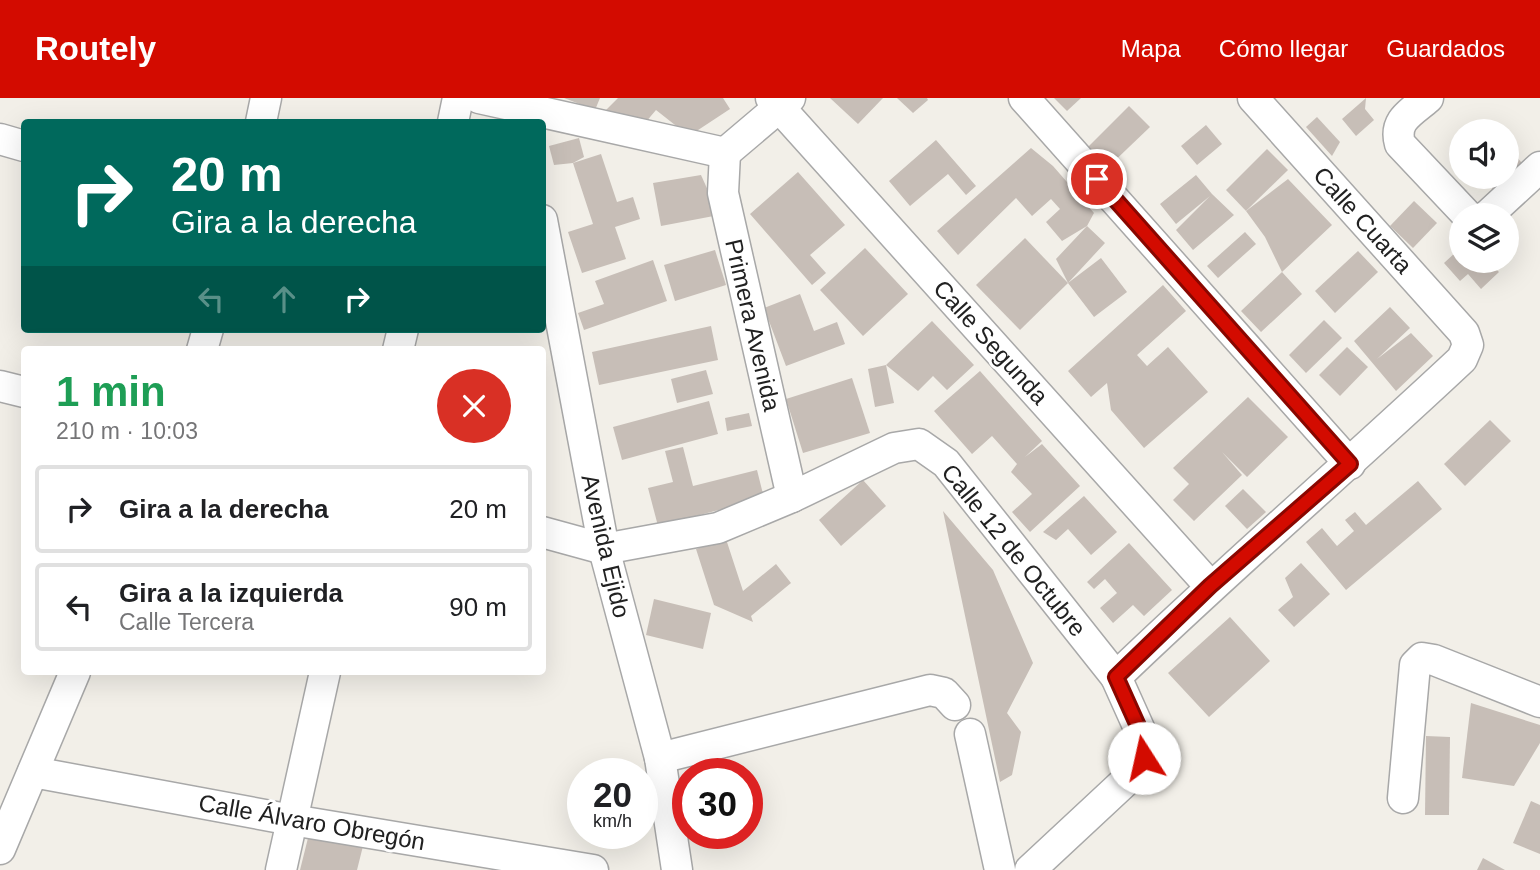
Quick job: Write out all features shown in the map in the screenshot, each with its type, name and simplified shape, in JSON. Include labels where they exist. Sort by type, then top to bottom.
[{"type":"street","points":[[262,119],[266,98]]},
{"type":"street","points":[[454,119],[458,98]]},
{"type":"street","points":[[479,98],[522,110],[726,153],[780,101]]},
{"type":"street","points":[[1024,98],[1350,464],[1210,586],[1116,677]]},
{"type":"street","name":"Calle Cuarta","points":[[1253,98],[1464,333],[1468,345],[1462,359],[1350,464]]},
{"type":"street","points":[[1428,98],[1400,123],[1397,133],[1400,144],[1456,203]]},
{"type":"street","name":"Calle Segunda","points":[[780,101],[1210,586]]},
{"type":"street","points":[[0,139],[21,145]]},
{"type":"street","name":"Primera Avenida","points":[[726,153],[723,192],[792,497]]},
{"type":"street","points":[[1501,203],[1540,167]]},
{"type":"street","name":"Avenida Ejido","points":[[546,241],[604,549],[660,758],[677,870]]},
{"type":"street","points":[[0,386],[21,391]]},
{"type":"street","name":"Calle 12 de Octubre","points":[[546,533],[604,549],[718,528],[792,497],[894,447],[919,444],[946,463],[1116,677],[1147,746],[1144,758],[1131,776],[1030,870]]},
{"type":"street","points":[[1403,798],[1415,665],[1422,658],[1434,660],[1540,702]]},
{"type":"street","points":[[0,849],[74,675]]},
{"type":"street","points":[[281,870],[324,675]]},
{"type":"street","points":[[660,758],[930,690],[944,693],[955,705]]},
{"type":"street","points":[[970,734],[1000,870]]},
{"type":"street","name":"Calle Álvaro Obregón","points":[[33,772],[292,820],[593,870]]},
{"type":"building","points":[[564,98],[600,98],[595,110]]},
{"type":"building","points":[[618,98],[723,98],[730,109],[689,136],[656,110],[645,123],[606,110]]},
{"type":"building","points":[[830,98],[883,98],[858,124]]},
{"type":"building","points":[[897,98],[927,98],[928,100],[913,113]]},
{"type":"building","points":[[1054,98],[1081,98],[1067,111]]},
{"type":"building","points":[[1366,98],[1365,109],[1374,120],[1356,136],[1342,119]]},
{"type":"building","points":[[1129,106],[1150,127],[1105,170],[1085,150]]},
{"type":"building","points":[[1317,117],[1340,142],[1332,156],[1306,127]]},
{"type":"building","points":[[1206,125],[1222,144],[1197,165],[1181,146]]},
{"type":"building","points":[[579,138],[584,157],[573,163],[554,165],[549,146]]},
{"type":"building","points":[[936,140],[976,186],[966,195],[948,174],[910,206],[889,181]]},
{"type":"building","points":[[1031,148],[1053,166],[1094,213],[1087,226],[1062,241],[1046,222],[1060,209],[1051,199],[1032,216],[1016,198],[958,255],[937,231]]},
{"type":"building","points":[[1267,149],[1288,170],[1246,211],[1226,190]]},
{"type":"building","points":[[601,154],[617,202],[633,197],[640,219],[615,227],[626,259],[582,273],[568,232],[593,224],[573,163]]},
{"type":"building","points":[[1519,160],[1526,168],[1519,174]]},
{"type":"building","points":[[798,172],[845,225],[810,255],[826,273],[812,285],[750,214]]},
{"type":"building","points":[[701,175],[719,215],[661,226],[653,183]]},
{"type":"building","points":[[1196,175],[1234,215],[1193,250],[1176,230],[1210,196],[1176,224],[1160,204]]},
{"type":"building","points":[[1288,179],[1332,225],[1282,272],[1265,237],[1246,211]]},
{"type":"building","points":[[1414,201],[1437,223],[1413,248],[1390,226]]},
{"type":"building","points":[[1087,226],[1105,243],[1068,283],[1056,259]]},
{"type":"building","points":[[1245,232],[1256,244],[1218,278],[1207,266]]},
{"type":"building","points":[[1025,238],[1068,283],[1020,330],[976,285]]},
{"type":"building","points":[[865,248],[908,294],[863,336],[820,290]]},
{"type":"building","points":[[715,250],[726,285],[675,301],[664,265]]},
{"type":"building","points":[[1358,251],[1378,272],[1335,313],[1315,291]]},
{"type":"building","points":[[1101,258],[1127,292],[1094,317],[1068,283]]},
{"type":"building","points":[[653,260],[667,301],[584,330],[578,313],[604,304],[595,281]]},
{"type":"building","points":[[1282,272],[1302,294],[1261,332],[1241,311]]},
{"type":"building","points":[[1453,273],[1498,273],[1481,289],[1468,274],[1460,281]]},
{"type":"building","points":[[1163,285],[1186,311],[1137,355],[1147,366],[1168,347],[1208,392],[1144,448],[1111,410],[1107,383],[1091,397],[1068,371]]},
{"type":"building","points":[[800,294],[814,331],[837,322],[845,344],[786,366],[764,308]]},
{"type":"building","points":[[1390,307],[1410,328],[1377,359],[1411,333],[1433,356],[1396,391],[1354,341]]},
{"type":"building","points":[[1324,320],[1342,338],[1306,373],[1289,355]]},
{"type":"building","points":[[932,321],[974,365],[947,390],[933,376],[918,391],[886,365]]},
{"type":"building","points":[[711,326],[718,360],[599,385],[592,352]]},
{"type":"building","points":[[1347,347],[1368,367],[1340,396],[1319,375]]},
{"type":"building","points":[[886,365],[894,403],[875,407],[868,369]]},
{"type":"building","points":[[706,370],[713,394],[677,403],[671,379]]},
{"type":"building","points":[[980,371],[1042,441],[1025,457],[1042,444],[1080,486],[1030,532],[1012,512],[1032,494],[1011,472],[1017,464],[992,436],[972,454],[934,411]]},
{"type":"building","points":[[852,378],[870,433],[803,453],[786,399]]},
{"type":"building","points":[[1248,397],[1288,437],[1247,477],[1222,452],[1242,475],[1194,521],[1173,500],[1189,484],[1173,468]]},
{"type":"building","points":[[709,401],[718,434],[622,460],[613,427]]},
{"type":"building","points":[[749,413],[752,426],[727,431],[725,418]]},
{"type":"building","points":[[1490,420],[1511,441],[1465,486],[1444,464]]},
{"type":"building","points":[[683,447],[693,486],[757,470],[764,498],[658,526],[648,488],[673,482],[665,451]]},
{"type":"building","points":[[863,480],[886,506],[841,546],[819,520]]},
{"type":"building","points":[[1418,481],[1442,509],[1346,590],[1306,542],[1322,528],[1337,546],[1354,531],[1345,520],[1355,512],[1366,525]]},
{"type":"building","points":[[1243,489],[1266,512],[1247,529],[1225,506]]},
{"type":"building","points":[[1084,496],[1117,532],[1091,555],[1068,529],[1056,540],[1043,532]]},
{"type":"building","points":[[943,511],[993,570],[1033,663],[1007,713],[1021,732],[1012,775],[1000,782]]},
{"type":"building","points":[[726,539],[743,591],[776,564],[791,583],[751,616],[753,622],[714,605],[696,549]]},
{"type":"building","points":[[1129,543],[1172,590],[1144,616],[1133,605],[1113,623],[1100,608],[1117,593],[1105,579],[1094,589],[1087,582]]},
{"type":"building","points":[[1301,563],[1330,594],[1294,627],[1278,610],[1293,597],[1285,578]]},
{"type":"building","points":[[654,599],[711,613],[703,649],[646,635]]},
{"type":"building","points":[[1230,617],[1270,661],[1209,717],[1168,673]]},
{"type":"building","points":[[1471,703],[1540,725],[1540,743],[1514,786],[1462,778]]},
{"type":"building","points":[[1426,736],[1450,737],[1449,815],[1425,815]]},
{"type":"building","points":[[1531,801],[1540,805],[1540,854],[1513,843]]},
{"type":"building","points":[[309,834],[363,846],[357,870],[300,870]]},
{"type":"building","points":[[1483,858],[1505,870],[1477,870]]},
{"type":"route","points":[[1097,179],[1350,464],[1210,586],[1116,677],[1147,746],[1144,758]]}]
